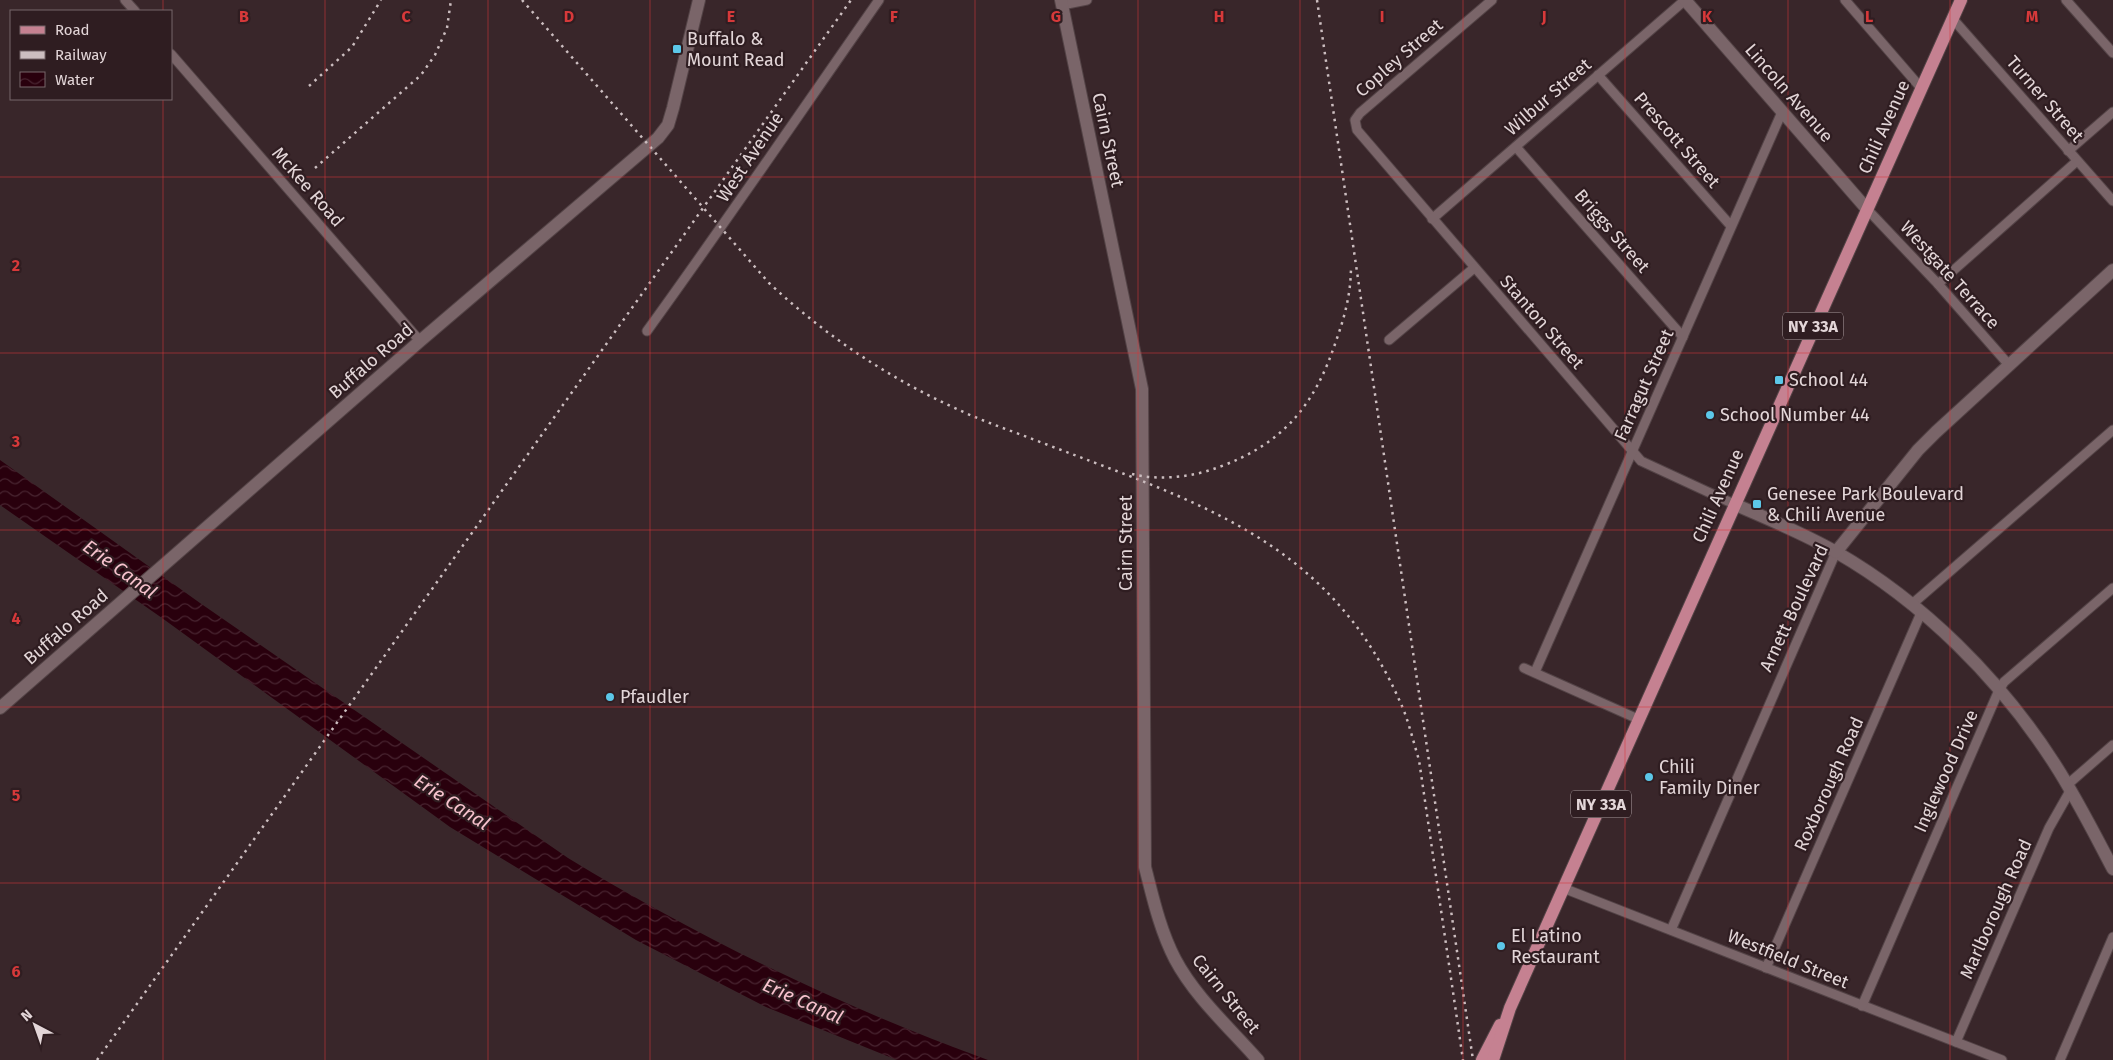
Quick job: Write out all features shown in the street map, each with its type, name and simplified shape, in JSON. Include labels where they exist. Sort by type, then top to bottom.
[{"type":"main road","name":"Chili Avenue","points":[[1482,1060],[1510,1008],[1866,208],[1961,0]]},
{"type":"main road","name":"Chili Avenue","points":[[1492,1060],[1510,1008]]},
{"type":"street","points":[[125,0],[134,10]]},
{"type":"street","name":"Buffalo Road","points":[[0,708],[420,341],[664,132],[674,108],[699,0]]},
{"type":"street","name":"West Avenue","points":[[647,331],[723,226],[763,165],[879,0]]},
{"type":"street","points":[[1062,2],[1087,0]]},
{"type":"street","name":"Copley Street","points":[[1354,124],[1360,113],[1492,0]]},
{"type":"street","name":"Wilbur Street","points":[[1432,220],[1684,0]]},
{"type":"street","name":"Lincoln Avenue","points":[[1684,0],[1866,208]]},
{"type":"street","points":[[1844,0],[1921,88]]},
{"type":"street","points":[[2066,0],[2113,53]]},
{"type":"street","name":"Cairn Street","points":[[1062,2],[1142,389],[1146,867],[1158,918],[1176,960],[1201,996],[1258,1060]]},
{"type":"street","name":"Turner Street","points":[[1952,18],[2113,201]]},
{"type":"street","name":"McKee Road","points":[[172,55],[420,341]]},
{"type":"street","name":"Prescott Street","points":[[1598,75],[1731,226]]},
{"type":"street","name":"Farragut Street","points":[[1535,672],[1782,112]]},
{"type":"street","points":[[2068,151],[2113,112]]},
{"type":"street","name":"Stanton Street","points":[[1354,124],[1432,220],[1632,452],[1647,466],[1734,504]]},
{"type":"street","name":"Briggs Street","points":[[1516,146],[1683,337]]},
{"type":"street","points":[[1938,284],[2077,161]]},
{"type":"street","name":"Westgate Terrace","points":[[1866,208],[1938,284],[2009,365]]},
{"type":"street","points":[[1389,340],[1474,268]]},
{"type":"street","name":"Arnett Boulevard","points":[[1671,930],[1836,552],[1918,450],[2113,270]]},
{"type":"street","name":"Roxborough Road","points":[[1766,968],[1916,609],[2113,430]]},
{"type":"street","points":[[1734,504],[1836,552],[1880,580],[1916,609],[1955,645],[1999,690],[2039,740],[2069,788],[2113,869]]},
{"type":"street","name":"Inglewood Drive","points":[[1862,1006],[1999,690],[2004,682],[2113,588]]},
{"type":"street","points":[[1524,668],[1638,719]]},
{"type":"street","name":"Marlborough Road","points":[[1956,1042],[2049,828],[2069,788],[2113,745]]},
{"type":"street","name":"Westfield Street","points":[[1563,888],[2002,1060]]},
{"type":"street","points":[[2060,1060],[2113,936]]},
{"type":"water","name":"Erie Canal","points":[[0,460],[200,603],[568,858],[669,916],[773,970],[879,1017],[988,1060],[897,1060],[766,1007],[636,940],[450,827],[162,618],[0,505]]},
{"type":"railway","points":[[309,86],[352,47],[381,0]]},
{"type":"railway","points":[[315,168],[421,75],[435,55],[447,28],[451,0]]},
{"type":"railway","points":[[522,0],[769,283],[835,338],[882,369],[931,397],[966,413],[1150,484],[1203,507],[1252,534],[1298,566],[1338,604],[1374,652],[1404,711],[1419,760],[1463,1060]]},
{"type":"railway","points":[[97,1060],[851,0]]},
{"type":"railway","points":[[1317,0],[1473,1060]]},
{"type":"railway","points":[[1132,474],[1176,477],[1209,470],[1242,458],[1279,434],[1307,403],[1328,364],[1345,313],[1349,295],[1351,266]]},
{"type":"place","name":"Buffalo & Mount Read","points":[[677,49]]},
{"type":"place","name":"School 44","points":[[1779,380]]},
{"type":"place","name":"School Number 44","points":[[1710,415]]},
{"type":"place","name":"Genesee Park Boulevard & Chili Avenue","points":[[1757,504]]},
{"type":"place","name":"Pfaudler","points":[[610,697]]},
{"type":"place","name":"Chili Family Diner","points":[[1649,777]]},
{"type":"place","name":"El Latino Restaurant","points":[[1501,946]]}]
